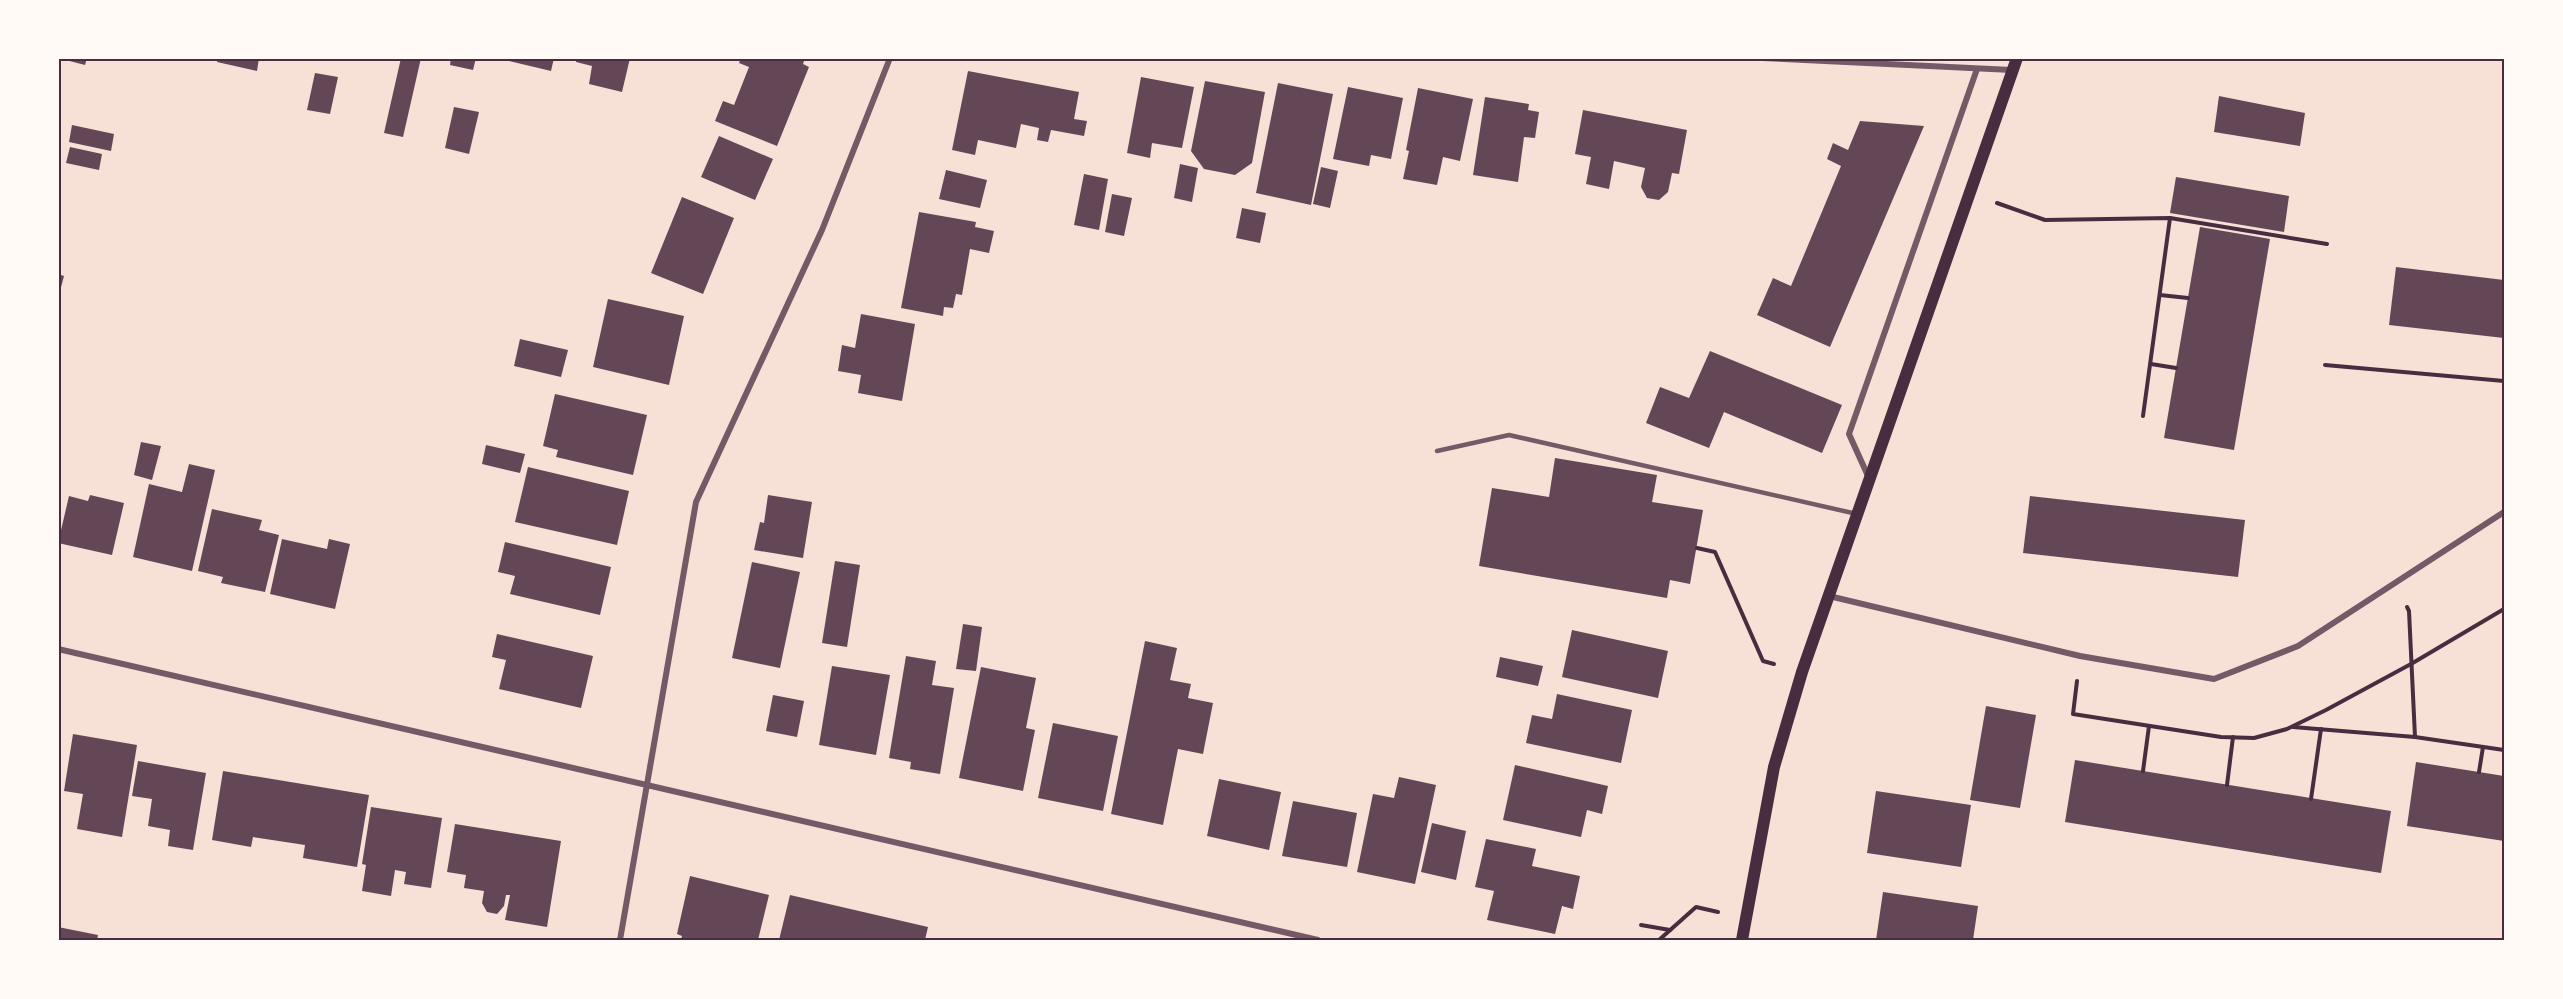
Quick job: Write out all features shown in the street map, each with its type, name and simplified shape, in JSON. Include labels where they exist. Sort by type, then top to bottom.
[{"type":"main road","points":[[1742,940],[1774,767],[1802,672],[1859,514],[2014,64]]},
{"type":"street","points":[[620,940],[696,502],[822,230],[890,58]]},
{"type":"street","points":[[1762,58],[1977,69],[2014,64]]},
{"type":"street","points":[[1870,480],[1849,434],[1977,69]]},
{"type":"street","points":[[1829,596],[2080,656],[2214,679],[2298,646],[2505,512]]},
{"type":"street","points":[[58,649],[1318,940]]},
{"type":"lane","points":[[1437,450],[1509,435],[1859,514]]},
{"type":"path","points":[[1970,193],[2045,220],[2170,218],[2327,243]]},
{"type":"path","points":[[2143,416],[2170,218]]},
{"type":"path","points":[[2160,295],[2188,298]]},
{"type":"path","points":[[2151,364],[2176,368]]},
{"type":"path","points":[[2325,365],[2505,381]]},
{"type":"path","points":[[1697,548],[1715,552],[1763,661],[1802,672]]},
{"type":"path","points":[[2393,584],[2409,611],[2415,737]]},
{"type":"path","points":[[2080,656],[2073,714],[2233,738],[2254,738],[2293,727],[2411,664],[2505,609]]},
{"type":"path","points":[[2143,771],[2149,726]]},
{"type":"path","points":[[2293,727],[2415,737],[2505,750]]},
{"type":"path","points":[[2311,799],[2321,729]]},
{"type":"path","points":[[2227,785],[2233,738]]},
{"type":"path","points":[[2479,772],[2483,747]]},
{"type":"path","points":[[1659,940],[1696,907],[1745,917]]},
{"type":"path","points":[[1641,925],[1671,930]]},
{"type":"building","points":[[58,58],[87,58],[85,65]]},
{"type":"building","points":[[218,58],[259,58],[257,71],[217,62]]},
{"type":"building","points":[[401,58],[421,58],[403,137],[384,133]]},
{"type":"building","points":[[451,58],[476,58],[473,70],[450,65]]},
{"type":"building","points":[[497,58],[554,58],[551,71]]},
{"type":"building","points":[[577,58],[630,58],[622,92],[589,84],[592,66],[576,62]]},
{"type":"building","points":[[741,58],[805,58],[803,64],[809,67],[777,146],[715,121],[723,101],[734,105],[749,67],[739,63]]},
{"type":"building","points":[[968,71],[1079,92],[1074,119],[1087,121],[1084,136],[1051,130],[1048,142],[1037,140],[1039,128],[1021,124],[1016,148],[978,140],[975,155],[952,150]]},
{"type":"building","points":[[315,73],[338,77],[330,114],[307,110]]},
{"type":"building","points":[[1141,77],[1194,87],[1182,148],[1152,143],[1150,158],[1127,153]]},
{"type":"building","points":[[1205,81],[1265,92],[1252,163],[1235,175],[1204,169],[1191,151]]},
{"type":"building","points":[[1278,83],[1333,94],[1311,205],[1256,193]]},
{"type":"building","points":[[1348,87],[1403,98],[1391,159],[1371,155],[1369,166],[1333,159]]},
{"type":"building","points":[[1418,88],[1473,99],[1460,161],[1443,157],[1437,185],[1403,179]]},
{"type":"building","points":[[2219,96],[2305,113],[2300,146],[2214,132]]},
{"type":"building","points":[[1485,97],[1529,104],[1528,110],[1539,112],[1535,138],[1524,137],[1518,182],[1473,175]]},
{"type":"building","points":[[454,107],[479,112],[469,154],[445,148]]},
{"type":"building","points":[[1583,110],[1687,130],[1679,174],[1672,173],[1668,192],[1659,200],[1647,198],[1641,187],[1645,168],[1614,161],[1609,189],[1586,184],[1591,157],[1575,154]]},
{"type":"building","points":[[1860,121],[1924,126],[1830,347],[1757,315],[1773,278],[1791,286],[1841,166],[1827,159],[1833,143],[1848,150]]},
{"type":"building","points":[[72,125],[114,134],[111,151],[69,142]]},
{"type":"building","points":[[719,136],[773,159],[755,200],[701,177]]},
{"type":"building","points":[[70,147],[102,154],[99,170],[66,163]]},
{"type":"building","points":[[1180,164],[1198,168],[1192,202],[1174,198]]},
{"type":"building","points":[[1321,167],[1338,171],[1330,208],[1313,204]]},
{"type":"building","points":[[946,170],[987,180],[980,208],[939,199]]},
{"type":"building","points":[[1084,174],[1108,179],[1099,230],[1074,225]]},
{"type":"building","points":[[2176,177],[2289,196],[2284,232],[2170,213]]},
{"type":"building","points":[[1112,194],[1132,198],[1124,236],[1105,232]]},
{"type":"building","points":[[682,197],[734,218],[703,294],[651,273]]},
{"type":"building","points":[[1242,208],[1266,213],[1260,243],[1236,238]]},
{"type":"building","points":[[919,212],[976,222],[975,227],[994,231],[989,253],[970,249],[962,295],[956,294],[953,308],[944,307],[943,316],[901,308]]},
{"type":"building","points":[[2200,227],[2270,239],[2234,450],[2164,438]]},
{"type":"building","points":[[2396,267],[2504,280],[2504,338],[2389,325]]},
{"type":"building","points":[[58,274],[64,276],[59,295],[58,295]]},
{"type":"building","points":[[608,299],[684,316],[669,385],[593,367]]},
{"type":"building","points":[[861,314],[915,324],[902,401],[858,393],[861,375],[838,371],[842,345],[855,348]]},
{"type":"building","points":[[520,339],[568,350],[561,377],[514,366]]},
{"type":"building","points":[[1710,351],[1842,405],[1822,453],[1724,412],[1709,448],[1646,423],[1660,387],[1689,398]]},
{"type":"building","points":[[555,394],[647,415],[633,475],[556,457],[558,450],[543,446]]},
{"type":"building","points":[[141,442],[161,446],[152,480],[134,475]]},
{"type":"building","points":[[486,445],[525,454],[520,473],[482,464]]},
{"type":"building","points":[[1555,458],[1657,475],[1652,502],[1703,510],[1690,584],[1670,580],[1667,598],[1479,566],[1492,488],[1549,497]]},
{"type":"building","points":[[189,464],[215,470],[192,571],[133,557],[149,484],[182,492]]},
{"type":"building","points":[[528,467],[629,491],[617,545],[515,522]]},
{"type":"building","points":[[90,495],[124,503],[112,555],[58,543],[69,496],[88,501]]},
{"type":"building","points":[[768,495],[812,502],[803,558],[754,550],[760,522],[764,523]]},
{"type":"building","points":[[2030,496],[2245,520],[2238,577],[2023,553]]},
{"type":"building","points":[[212,509],[262,520],[259,530],[279,535],[265,592],[221,583],[223,577],[198,571]]},
{"type":"building","points":[[282,539],[327,549],[329,539],[350,544],[335,609],[270,594]]},
{"type":"building","points":[[505,542],[611,567],[600,615],[510,594],[515,576],[498,572]]},
{"type":"building","points":[[835,561],[860,565],[847,647],[822,643]]},
{"type":"building","points":[[752,562],[800,572],[780,668],[732,658]]},
{"type":"building","points":[[963,624],[982,627],[976,671],[956,669]]},
{"type":"building","points":[[1572,630],[1668,651],[1658,698],[1562,677]]},
{"type":"building","points":[[497,634],[593,656],[581,708],[499,689],[506,660],[492,657]]},
{"type":"building","points":[[1145,641],[1177,648],[1170,680],[1191,684],[1188,698],[1213,703],[1203,754],[1178,749],[1163,825],[1111,814]]},
{"type":"building","points":[[906,656],[936,661],[932,685],[954,688],[940,774],[910,769],[911,762],[889,758]]},
{"type":"building","points":[[1500,657],[1543,666],[1538,686],[1496,677]]},
{"type":"building","points":[[832,666],[890,675],[876,755],[819,745]]},
{"type":"building","points":[[981,667],[1036,678],[1026,728],[1035,730],[1023,791],[959,778]]},
{"type":"building","points":[[1557,694],[1632,710],[1621,763],[1526,743],[1532,715],[1552,719]]},
{"type":"building","points":[[773,695],[804,701],[797,737],[766,731]]},
{"type":"building","points":[[1986,706],[2036,715],[2020,808],[1970,800]]},
{"type":"building","points":[[1053,723],[1118,736],[1103,811],[1038,798]]},
{"type":"building","points":[[73,734],[137,745],[122,837],[77,829],[83,794],[64,791]]},
{"type":"building","points":[[2075,760],[2391,811],[2381,873],[2065,822]]},
{"type":"building","points":[[138,761],[206,773],[193,850],[168,846],[170,830],[148,826],[152,799],[132,796]]},
{"type":"building","points":[[2416,762],[2504,776],[2504,841],[2407,826]]},
{"type":"building","points":[[1515,765],[1608,786],[1602,814],[1587,810],[1581,837],[1503,820]]},
{"type":"building","points":[[223,771],[369,795],[357,867],[303,858],[305,845],[253,837],[251,847],[212,840]]},
{"type":"building","points":[[1399,777],[1436,785],[1415,884],[1357,872],[1373,794],[1394,798]]},
{"type":"building","points":[[1219,779],[1281,792],[1269,850],[1207,836]]},
{"type":"building","points":[[1876,791],[1971,805],[1961,867],[1867,853]]},
{"type":"building","points":[[1293,801],[1357,813],[1347,867],[1282,856]]},
{"type":"building","points":[[371,807],[442,818],[431,888],[404,884],[406,872],[395,870],[391,896],[362,891],[366,865],[362,864]]},
{"type":"building","points":[[1432,823],[1466,831],[1456,880],[1421,872]]},
{"type":"building","points":[[455,824],[561,841],[547,927],[505,920],[510,895],[506,895],[504,906],[497,914],[487,912],[482,903],[484,891],[464,888],[466,875],[447,872]]},
{"type":"building","points":[[1486,839],[1536,849],[1532,866],[1580,876],[1573,909],[1562,906],[1555,934],[1487,920],[1494,891],[1475,887]]},
{"type":"building","points":[[690,876],[769,895],[758,940],[681,940],[682,936],[677,934]]},
{"type":"building","points":[[1883,892],[1978,906],[1973,940],[1876,940]]},
{"type":"building","points":[[790,895],[928,927],[925,940],[779,940]]},
{"type":"building","points":[[58,927],[98,935],[97,940],[58,940]]}]
